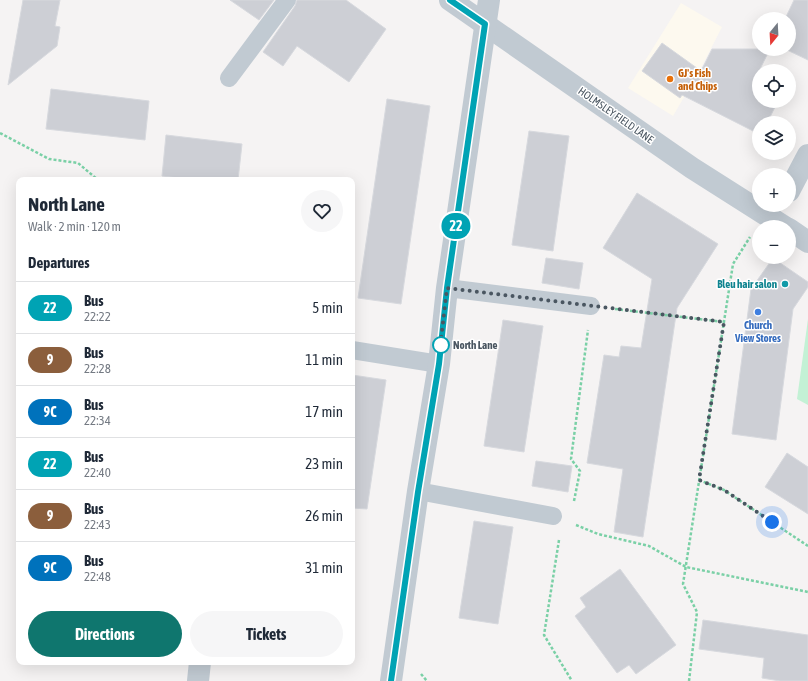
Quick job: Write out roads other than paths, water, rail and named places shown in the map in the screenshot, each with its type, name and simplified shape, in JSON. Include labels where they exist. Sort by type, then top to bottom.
[{"type":"street","name":"HOLMSLEY FIELD LANE","points":[[450,0],[692,168],[779,219],[808,242]]},
{"type":"street","points":[[391,681],[418,492],[439,364],[447,288],[489,0]]},
{"type":"street","points":[[796,178],[808,155]]},
{"type":"street","points":[[198,681],[200,665]]},
{"type":"lane","points":[[229,78],[287,0]]},
{"type":"lane","points":[[447,288],[591,306]]},
{"type":"lane","points":[[355,350],[439,364]]},
{"type":"lane","points":[[418,492],[553,516]]},
{"type":"place","name":"GJ's Fish and Chips","points":[[670,79]]},
{"type":"place","name":"Bleu hair salon","points":[[785,284]]},
{"type":"place","name":"Church View Stores","points":[[758,312]]},
{"type":"place","name":"North Lane","points":[[441,345]]}]
